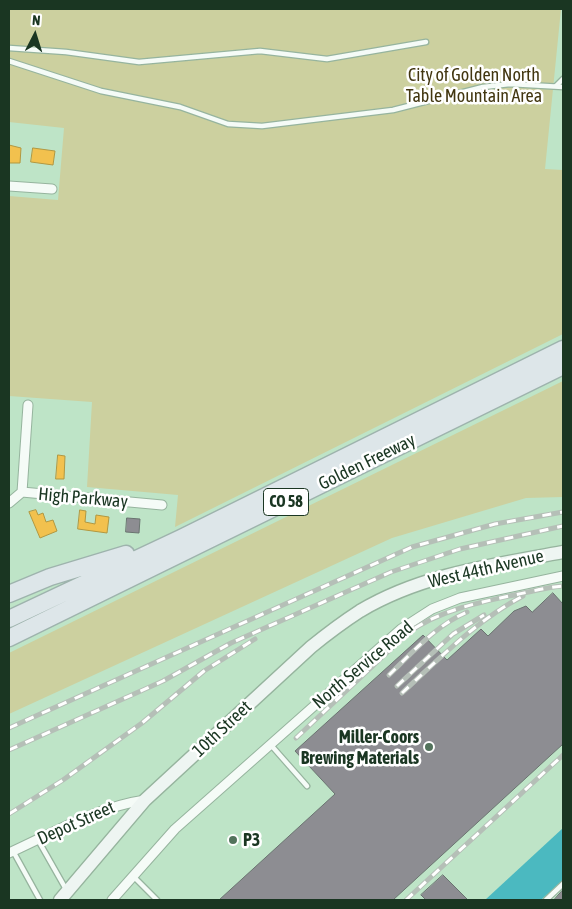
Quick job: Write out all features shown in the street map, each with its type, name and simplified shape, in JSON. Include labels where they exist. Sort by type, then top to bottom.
[{"type":"highway","name":"Golden Freeway","points":[[9,619],[181,538],[563,348]]},
{"type":"highway","name":"Golden Freeway","points":[[9,638],[563,366]]},
{"type":"highway","points":[[9,594],[67,571],[181,538]]},
{"type":"street","points":[[9,186],[52,189]]},
{"type":"street","points":[[22,492],[28,405]]},
{"type":"street","name":"High Parkway","points":[[9,503],[22,492],[162,505]]},
{"type":"street","name":"West 44th Avenue","points":[[409,588],[470,569],[563,552]]},
{"type":"street","name":"North Service Road","points":[[112,900],[175,829],[400,629],[432,609],[460,598],[493,589],[563,576]]},
{"type":"street","name":"10th Street","points":[[63,895],[145,800],[326,636],[361,610],[409,588]]},
{"type":"street","name":"Depot Street","points":[[11,852],[102,810],[121,804],[145,800]]},
{"type":"lane","points":[[9,48],[66,52],[139,62],[260,51],[327,59],[426,42]]},
{"type":"lane","points":[[9,61],[101,91],[180,107],[228,124],[262,126],[393,110],[483,87],[510,84],[563,87]]},
{"type":"lane","points":[[556,86],[563,79]]},
{"type":"lane","points":[[270,744],[307,786]]},
{"type":"lane","points":[[38,840],[63,895]]},
{"type":"lane","points":[[11,852],[40,900]]},
{"type":"lane","points":[[133,876],[157,900]]},
{"type":"lane","points":[[546,900],[563,884]]},
{"type":"green space","name":"City of Golden North Table Mountain Area","points":[[9,9],[561,9],[545,169],[563,170],[563,334],[175,527],[178,495],[87,487],[92,402],[9,396],[9,196],[58,200],[64,128],[9,122]]},
{"type":"green space","points":[[563,381],[563,497],[526,498],[392,538],[9,714],[9,653]]},
{"type":"water","points":[[563,828],[563,880],[541,900],[485,900]]},
{"type":"building: Homes","points":[[9,145],[21,148],[20,163],[9,163]]},
{"type":"building: Homes","points":[[33,148],[55,151],[53,165],[31,162]]},
{"type":"building: Homes","points":[[58,455],[65,456],[64,479],[56,479]]},
{"type":"building: Homes","points":[[36,510],[38,515],[43,513],[46,522],[53,520],[57,531],[40,538],[29,512]]},
{"type":"building: Homes","points":[[80,510],[86,511],[85,522],[95,524],[96,515],[109,517],[107,533],[78,529]]},
{"type":"building: Industry","points":[[127,518],[140,519],[139,533],[126,532]]},
{"type":"building: Industry","name":"Miller-Coors Brewing Materials","points":[[553,593],[563,604],[563,744],[393,900],[219,900],[335,794],[295,751],[423,635],[447,660],[481,629],[488,636],[514,611],[526,606],[532,612]]},
{"type":"building: Industry","points":[[443,875],[468,900],[426,900],[421,895]]},
{"type":"building: Industry","points":[[563,890],[563,900],[554,900]]},
{"type":"railway","points":[[9,728],[412,547],[495,524],[563,512]]},
{"type":"railway","points":[[9,750],[163,681],[231,643],[391,572],[460,549],[563,526]]},
{"type":"railway","points":[[296,738],[409,632],[421,624],[473,604],[563,586]]},
{"type":"railway","points":[[402,693],[475,628],[490,616],[523,596]]},
{"type":"railway","points":[[389,675],[435,632],[467,612]]},
{"type":"railway","points":[[397,686],[453,634],[484,615]]},
{"type":"railway","points":[[9,814],[63,780],[142,723],[204,671],[255,639]]},
{"type":"railway","points":[[406,900],[563,755]]},
{"type":"place","name":"Miller-Coors Brewing Materials","points":[[429,747]]},
{"type":"place","name":"P3","points":[[233,840]]}]
